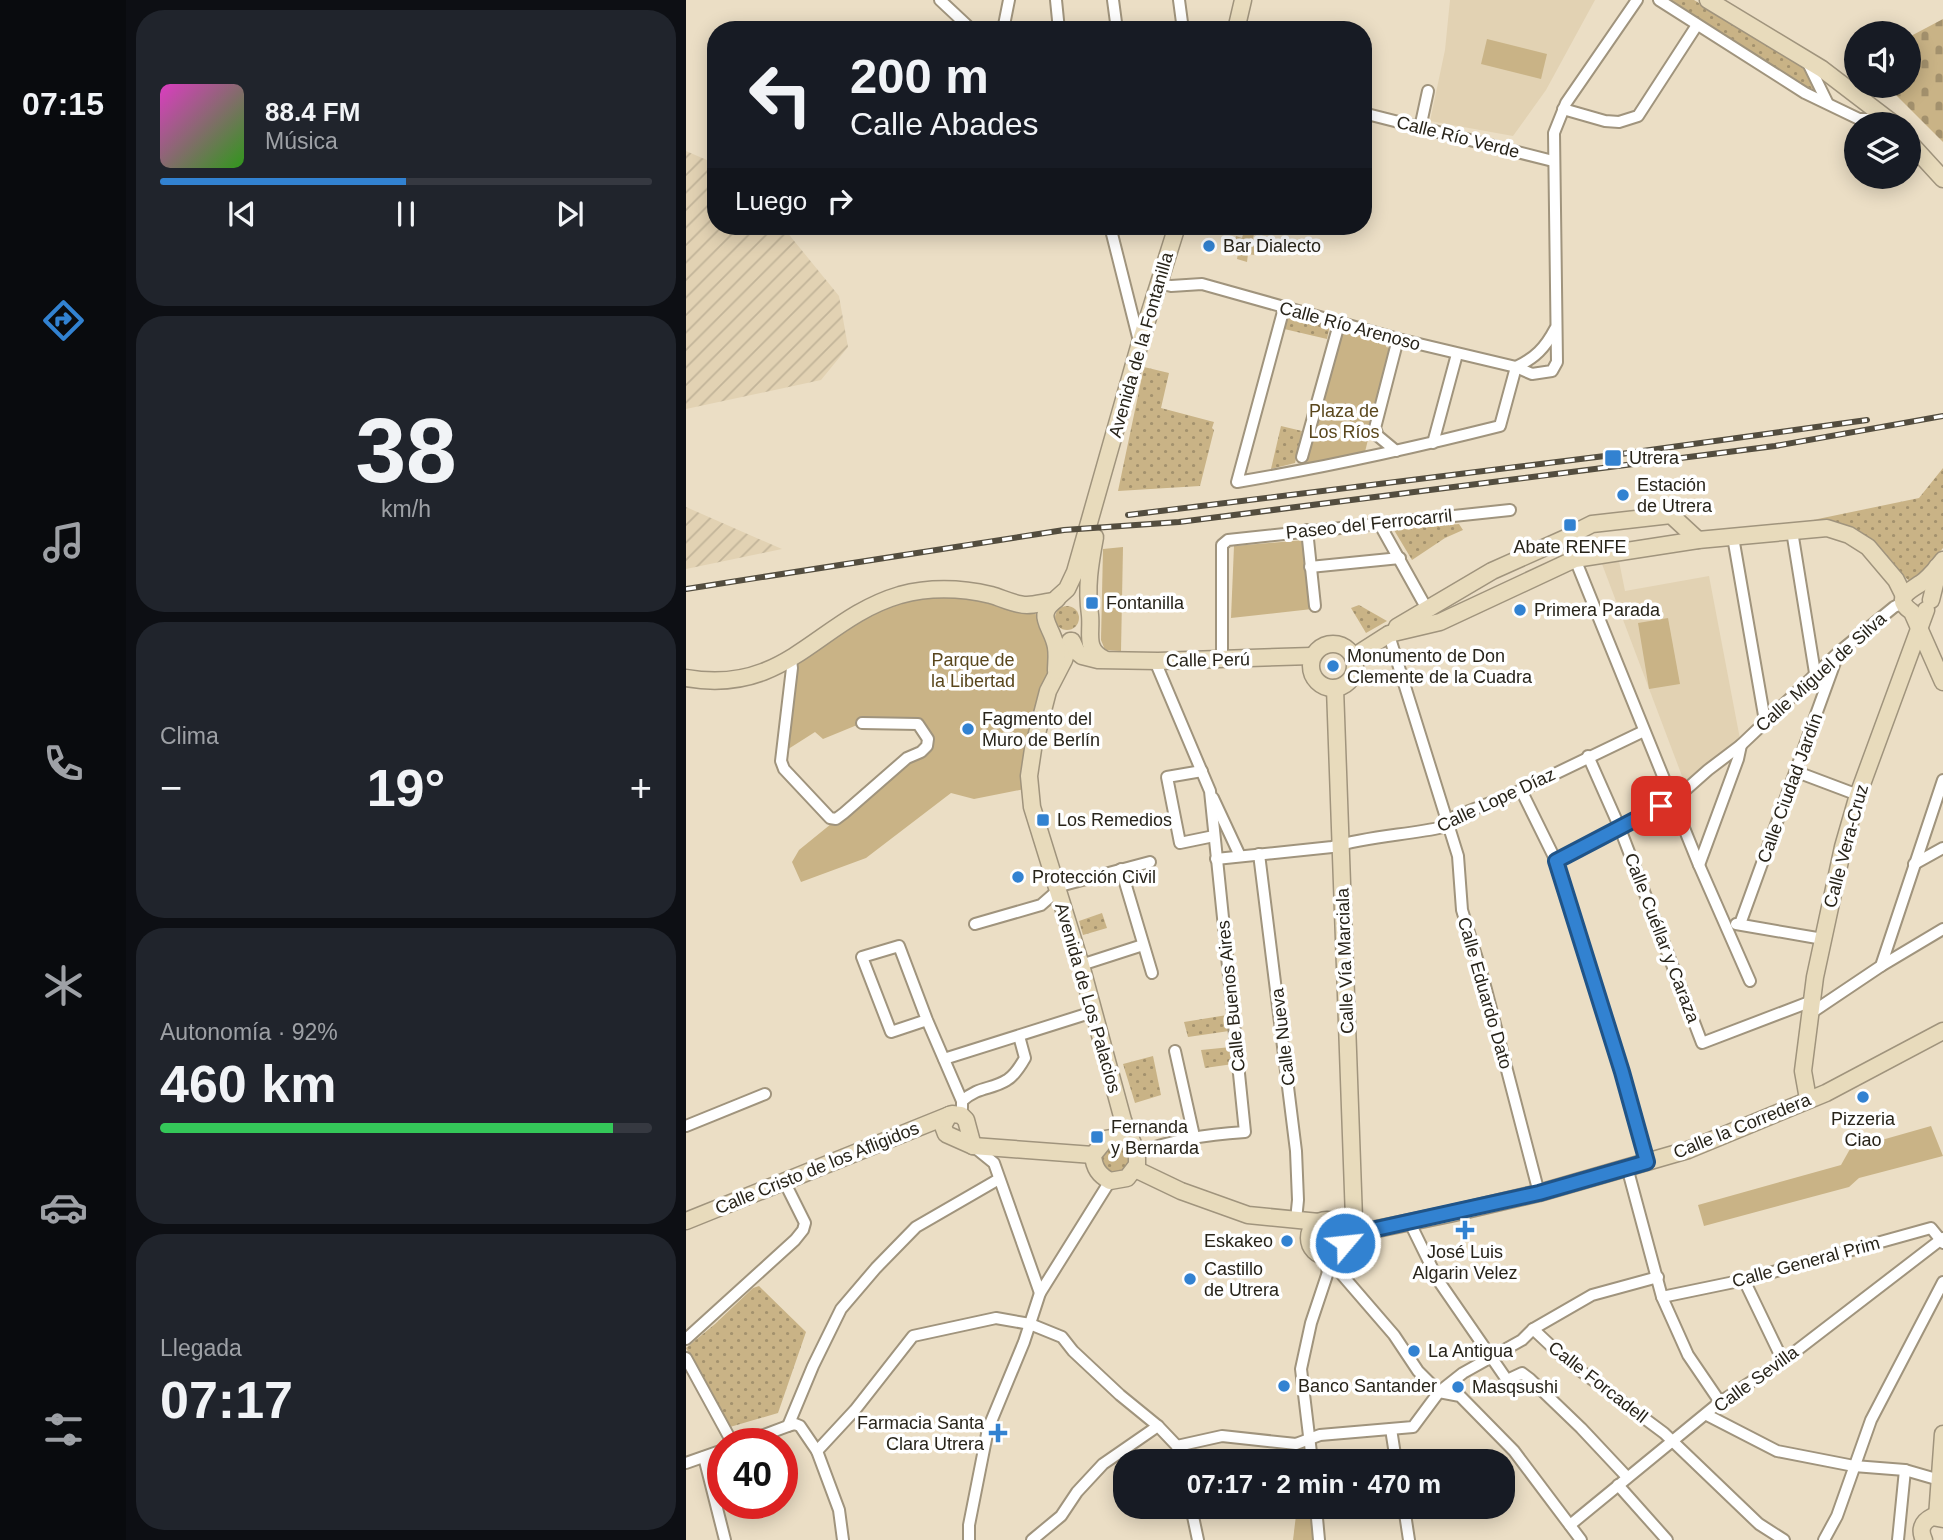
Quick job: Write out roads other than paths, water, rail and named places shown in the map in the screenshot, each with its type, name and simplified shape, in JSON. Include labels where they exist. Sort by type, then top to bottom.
[{"type":"street","points":[[942,0],[963,21]]},
{"type":"street","points":[[1005,21],[1009,0]]},
{"type":"street","points":[[1056,0],[1058,21]]},
{"type":"street","points":[[1113,0],[1116,21]]},
{"type":"street","points":[[1179,0],[1182,21]]},
{"type":"street","points":[[1238,21],[1242,0]]},
{"type":"street","points":[[1284,308],[1237,482],[1299,472],[1500,426],[1516,367],[1532,359],[1546,347],[1556,327],[1554,132],[1563,109],[1637,0]]},
{"type":"street","points":[[1659,0],[1805,93],[1846,112]]},
{"type":"street","points":[[1708,0],[1822,69],[1878,112]]},
{"type":"street","points":[[1563,109],[1605,121],[1619,122],[1638,116],[1697,25]]},
{"type":"street","points":[[1804,58],[1827,102]]},
{"type":"street","points":[[1420,128],[1428,91]]},
{"type":"street","name":"Calle Río Verde","points":[[1372,115],[1553,161]]},
{"type":"street","points":[[1921,155],[1943,179]]},
{"type":"street","points":[[1112,235],[1140,344]]},
{"type":"street","name":"Avenida de la Fontanilla","points":[[1088,609],[1087,574],[1107,465],[1158,282],[1174,235]]},
{"type":"street","name":"Calle Río Arenoso","points":[[1158,282],[1171,286],[1202,284],[1339,324],[1516,367],[1532,374],[1552,371],[1557,362],[1556,327]]},
{"type":"street","points":[[1302,457],[1339,324]]},
{"type":"street","points":[[1396,451],[1378,436],[1375,428],[1398,339]]},
{"type":"street","points":[[1433,443],[1457,354]]},
{"type":"street","name":"Avenida de la Fontanilla","points":[[1055,600],[1073,580],[1107,465]]},
{"type":"street","name":"Paseo del Ferrocarril","points":[[1222,660],[1222,545],[1228,540],[1510,510]]},
{"type":"street","points":[[1352,656],[1492,571],[1592,524],[1671,515],[1698,540]]},
{"type":"street","points":[[1380,523],[1426,609]]},
{"type":"street","points":[[1672,543],[1682,536],[1682,525]]},
{"type":"street","points":[[1388,633],[1440,622],[1575,559],[1672,543],[1828,528],[1849,535],[1868,547],[1913,597],[1919,629],[1943,682]]},
{"type":"street","points":[[1307,530],[1315,606]]},
{"type":"street","points":[[1792,531],[1815,673]]},
{"type":"street","points":[[1570,535],[1563,542],[1563,549],[1575,559],[1699,865],[1750,981]]},
{"type":"street","points":[[1733,537],[1765,721]]},
{"type":"street","points":[[1310,566],[1400,558]]},
{"type":"street","points":[[1913,597],[1937,576],[1940,564]]},
{"type":"street","points":[[686,678],[706,682],[733,681],[766,671],[790,660],[875,606],[900,595],[933,589],[954,589],[1026,605],[1067,596],[1076,597],[1088,609],[1089,644],[1104,659]]},
{"type":"street","name":"Calle Miguel de Silva","points":[[1556,861],[1619,826],[1673,801],[1741,745],[1839,652],[1894,607],[1913,597]]},
{"type":"street","points":[[1049,630],[1046,614],[1055,600]]},
{"type":"street","points":[[1026,605],[1058,639],[1071,641],[1083,635],[1089,625]]},
{"type":"street","name":"Calle Vera-Cruz","points":[[1817,1096],[1803,1071],[1822,939],[1840,857],[1858,795],[1919,629]]},
{"type":"street","name":"Avenida de Los Palacios","points":[[1049,630],[1060,667]]},
{"type":"street","name":"Calle Eduardo Dato","points":[[1388,633],[1458,856],[1462,910],[1483,978],[1539,1193]]},
{"type":"street","points":[[1071,641],[1082,656]]},
{"type":"street","name":"Avenida de Los Palacios","points":[[1071,641],[1042,709],[1029,776],[1032,807],[1081,965],[1129,1144]]},
{"type":"street","points":[[1334,644],[1343,646],[1352,656],[1355,669],[1344,686],[1335,688],[1322,685],[1314,678],[1312,656],[1322,647],[1334,644]]},
{"type":"street","name":"Calle Ciudad Jardín","points":[[1740,924],[1839,652]]},
{"type":"street","points":[[1060,667],[1073,656],[1082,656]]},
{"type":"street","name":"Calle Perú","points":[[1082,656],[1155,661],[1312,656]]},
{"type":"street","points":[[790,660],[792,668],[781,761],[784,769],[830,818],[836,819],[907,758],[922,752],[927,746],[928,739],[918,724],[862,723]]},
{"type":"street","points":[[1155,661],[1240,856]]},
{"type":"street","name":"Calle Vía Marciala","points":[[1335,688],[1354,1219],[1343,1229]]},
{"type":"street","name":"Calle Lope Díaz","points":[[1216,859],[1341,844],[1444,827],[1446,820],[1521,790],[1644,731]]},
{"type":"street","points":[[1699,865],[1741,745]]},
{"type":"street","name":"Calle Cuéllar y Caraza","points":[[1588,756],[1619,826],[1702,1043],[1811,1007]]},
{"type":"street","points":[[1202,771],[1167,777],[1180,843],[1214,836]]},
{"type":"street","points":[[1797,772],[1858,795]]},
{"type":"street","points":[[1881,966],[1943,780]]},
{"type":"street","points":[[1521,790],[1556,861],[1620,1064],[1647,1162]]},
{"type":"street","name":"Calle Buenos Aires","points":[[1194,1136],[1245,1132],[1210,791]]},
{"type":"street","points":[[1914,864],[1943,848]]},
{"type":"street","name":"Calle Nueva","points":[[1259,854],[1296,1152],[1296,1220]]},
{"type":"street","points":[[975,924],[1041,905],[1056,889],[1150,862]]},
{"type":"street","points":[[1121,869],[1152,973]]},
{"type":"street","points":[[1726,923],[1822,939]]},
{"type":"street","points":[[1811,1007],[1943,929]]},
{"type":"street","points":[[1081,965],[1143,945]]},
{"type":"street","points":[[926,1020],[891,1032],[862,957],[899,946],[926,1020],[944,1059],[960,1114],[973,1146]]},
{"type":"street","points":[[944,1059],[1093,1012]]},
{"type":"street","name":"Calle la Corredera","points":[[1135,1170],[1227,1209],[1269,1219],[1333,1221],[1343,1229],[1367,1231],[1539,1193],[1688,1150],[1817,1096],[1943,1031]]},
{"type":"street","name":"Calle Cristo de los Afligidos","points":[[686,1221],[960,1114],[973,1092],[1008,1080],[1020,1066],[1025,1058],[1019,1036]]},
{"type":"street","points":[[1093,1155],[1103,1142],[1129,1144],[1194,1136],[1175,1051]]},
{"type":"street","points":[[686,1126],[765,1094]]},
{"type":"street","points":[[960,1114],[943,1126],[946,1134],[973,1146],[994,1164],[1040,1293]]},
{"type":"street","points":[[969,1540],[969,1525],[988,1429],[1040,1293],[1110,1181],[1127,1178],[1135,1170],[1129,1144]]},
{"type":"street","points":[[973,1146],[1093,1155]]},
{"type":"street","points":[[1093,1155],[1097,1170],[1110,1181]]},
{"type":"street","points":[[1627,1167],[1662,1297],[1688,1355],[1720,1402]]},
{"type":"street","points":[[788,1426],[841,1309],[876,1268],[922,1223],[999,1179]]},
{"type":"street","points":[[686,1339],[803,1230],[803,1220],[784,1181]]},
{"type":"street","points":[[1296,1220],[1309,1236],[1312,1249],[1394,1335],[1418,1371],[1439,1392],[1460,1396],[1514,1451],[1581,1540]]},
{"type":"street","points":[[1309,1236],[1312,1227],[1320,1222]]},
{"type":"street","points":[[1410,1223],[1438,1280],[1507,1380],[1522,1373],[1581,1428],[1667,1540]]},
{"type":"street","name":"Calle General Prim","points":[[1662,1297],[1744,1280],[1931,1228],[1942,1240]]},
{"type":"street","points":[[1342,1250],[1346,1239],[1343,1229]]},
{"type":"street","name":"Calle la Corredera","points":[[1330,1266],[1334,1255],[1367,1231]]},
{"type":"street","name":"Calle Sevilla","points":[[1570,1525],[1623,1481],[1668,1437],[1707,1415],[1720,1402],[1783,1361],[1942,1240]]},
{"type":"street","points":[[1311,1449],[1301,1369],[1311,1323],[1330,1266]]},
{"type":"street","points":[[1177,1446],[1222,1436],[1296,1444],[1304,1443],[1310,1437],[1413,1427],[1439,1392],[1463,1373],[1522,1339],[1534,1329],[1592,1295],[1658,1277]]},
{"type":"street","points":[[1744,1280],[1783,1361]]},
{"type":"street","points":[[1824,1540],[1837,1516],[1871,1420],[1943,1282]]},
{"type":"street","points":[[817,1451],[855,1410],[913,1336],[996,1318],[1030,1324],[1062,1337],[1073,1351],[1120,1395],[1158,1426],[1178,1449]]},
{"type":"street","name":"Calle Forcadell","points":[[1534,1329],[1566,1360],[1668,1437],[1759,1524],[1784,1540]]},
{"type":"street","points":[[686,1358],[724,1428]]},
{"type":"street","points":[[1707,1415],[1777,1451],[1854,1466],[1905,1470],[1941,1481]]},
{"type":"street","points":[[783,1428],[795,1424],[800,1426],[817,1451],[839,1510],[843,1540]]},
{"type":"street","points":[[1032,1540],[1061,1516],[1077,1492],[1103,1464],[1158,1426]]},
{"type":"street","points":[[1391,1429],[1394,1449]]},
{"type":"street","points":[[1924,1540],[1921,1532],[1924,1523],[1940,1518],[1943,1434]]},
{"type":"street","points":[[686,1463],[707,1456]]},
{"type":"street","points":[[704,1457],[725,1540]]},
{"type":"street","points":[[1898,1540],[1905,1470]]},
{"type":"street","points":[[1194,1519],[1198,1540]]},
{"type":"street","points":[[1317,1519],[1319,1540]]},
{"type":"street","points":[[1406,1519],[1409,1540]]},
{"type":"railway","points":[[686,589],[1064,530],[1179,522],[1775,446],[1943,416]]},
{"type":"railway","points":[[1128,515],[1621,454],[1867,420]]},
{"type":"place","name":"Bar Dialecto","points":[[1209,246]]},
{"type":"place","name":"Utrera","points":[[1613,458]]},
{"type":"place","name":"Estación de Utrera","points":[[1623,495]]},
{"type":"place","name":"Abate RENFE","points":[[1570,525]]},
{"type":"place","name":"Fontanilla","points":[[1092,603]]},
{"type":"place","name":"Primera Parada","points":[[1520,610]]},
{"type":"place","name":"Monumento de Don Clemente de la Cuadra","points":[[1333,666]]},
{"type":"place","name":"Fagmento del Muro de Berlín","points":[[968,729]]},
{"type":"place","name":"Los Remedios","points":[[1043,820]]},
{"type":"place","name":"Protección Civil","points":[[1018,877]]},
{"type":"place","name":"Pizzeria Ciao","points":[[1863,1097]]},
{"type":"place","name":"Fernanda y Bernarda","points":[[1097,1137]]},
{"type":"place","name":"José Luis Algarin Velez","points":[[1465,1230]]},
{"type":"place","name":"Eskakeo","points":[[1287,1241]]},
{"type":"place","name":"Castillo de Utrera","points":[[1190,1279]]},
{"type":"place","name":"La Antigua","points":[[1414,1351]]},
{"type":"place","name":"Banco Santander","points":[[1284,1386]]},
{"type":"place","name":"Masqsushi","points":[[1458,1387]]},
{"type":"place","name":"Farmacia Santa Clara Utrera","points":[[998,1433]]},
{"type":"park label","name":"Plaza de Los Ríos","points":[[1344,421]]},
{"type":"park label","name":"Parque de la Libertad","points":[[973,670]]}]
